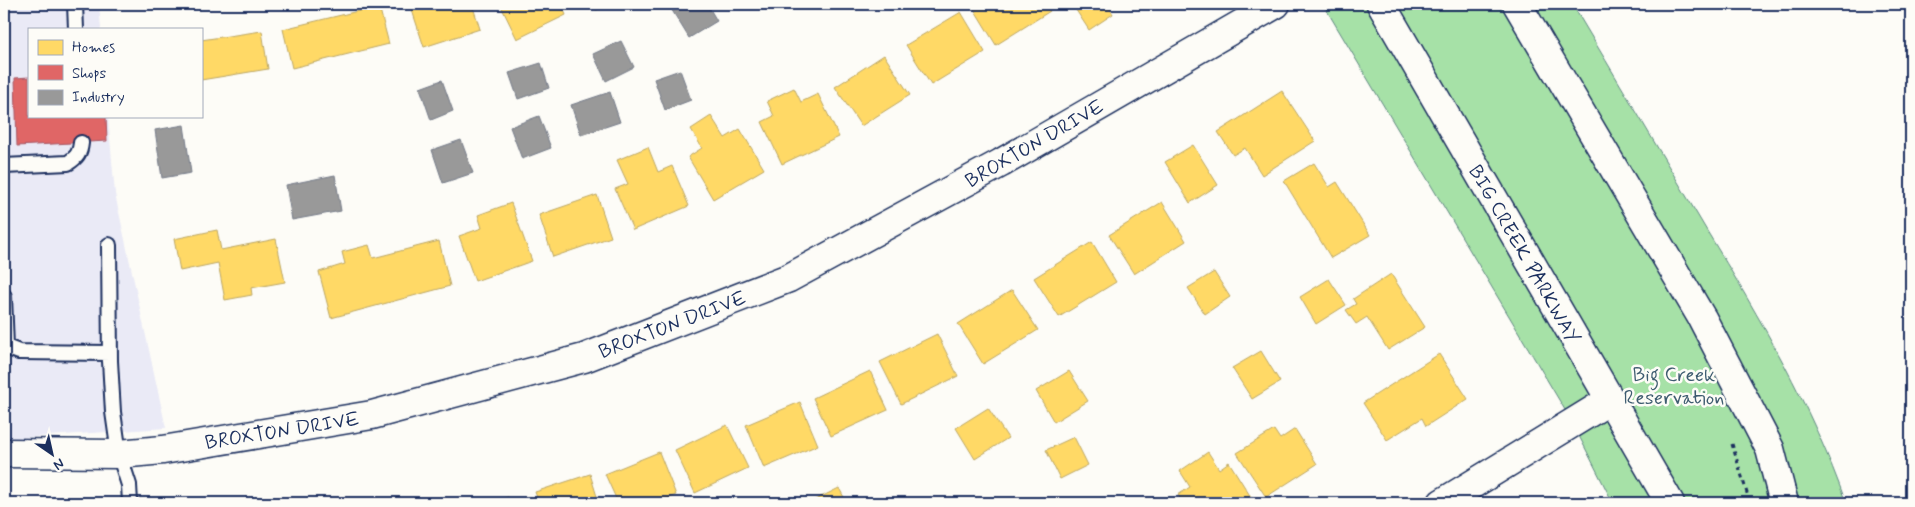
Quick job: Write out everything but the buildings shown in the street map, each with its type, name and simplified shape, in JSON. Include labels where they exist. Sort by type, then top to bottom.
[{"type":"street","name":"BROXTON DRIVE","points":[[4,453],[119,454],[163,450],[372,416],[584,358],[789,278],[1001,163],[1276,4]]},
{"type":"street","name":"BIG CREEK PARKWAY","points":[[1381,4],[1670,503]]},
{"type":"street","points":[[1517,4],[1702,318],[1770,449],[1784,503]]},
{"type":"street","points":[[1442,503],[1610,400]]},
{"type":"lane","points":[[75,6],[76,28]]},
{"type":"lane","points":[[4,166],[68,163],[76,158],[80,151],[81,142]]},
{"type":"lane","points":[[109,245],[110,353],[113,412],[119,454],[129,485],[130,503]]},
{"type":"lane","points":[[4,296],[6,347],[11,350],[19,352],[110,353]]},
{"type":"shaded area","points":[[4,4],[99,4],[101,28],[28,28],[28,118],[108,118],[115,194],[166,428],[4,439]]},
{"type":"green space","name":"Big Creek Reservation","points":[[1323,4],[1572,4],[1727,264],[1784,364],[1817,432],[1846,503],[1613,503],[1571,420]]}]
